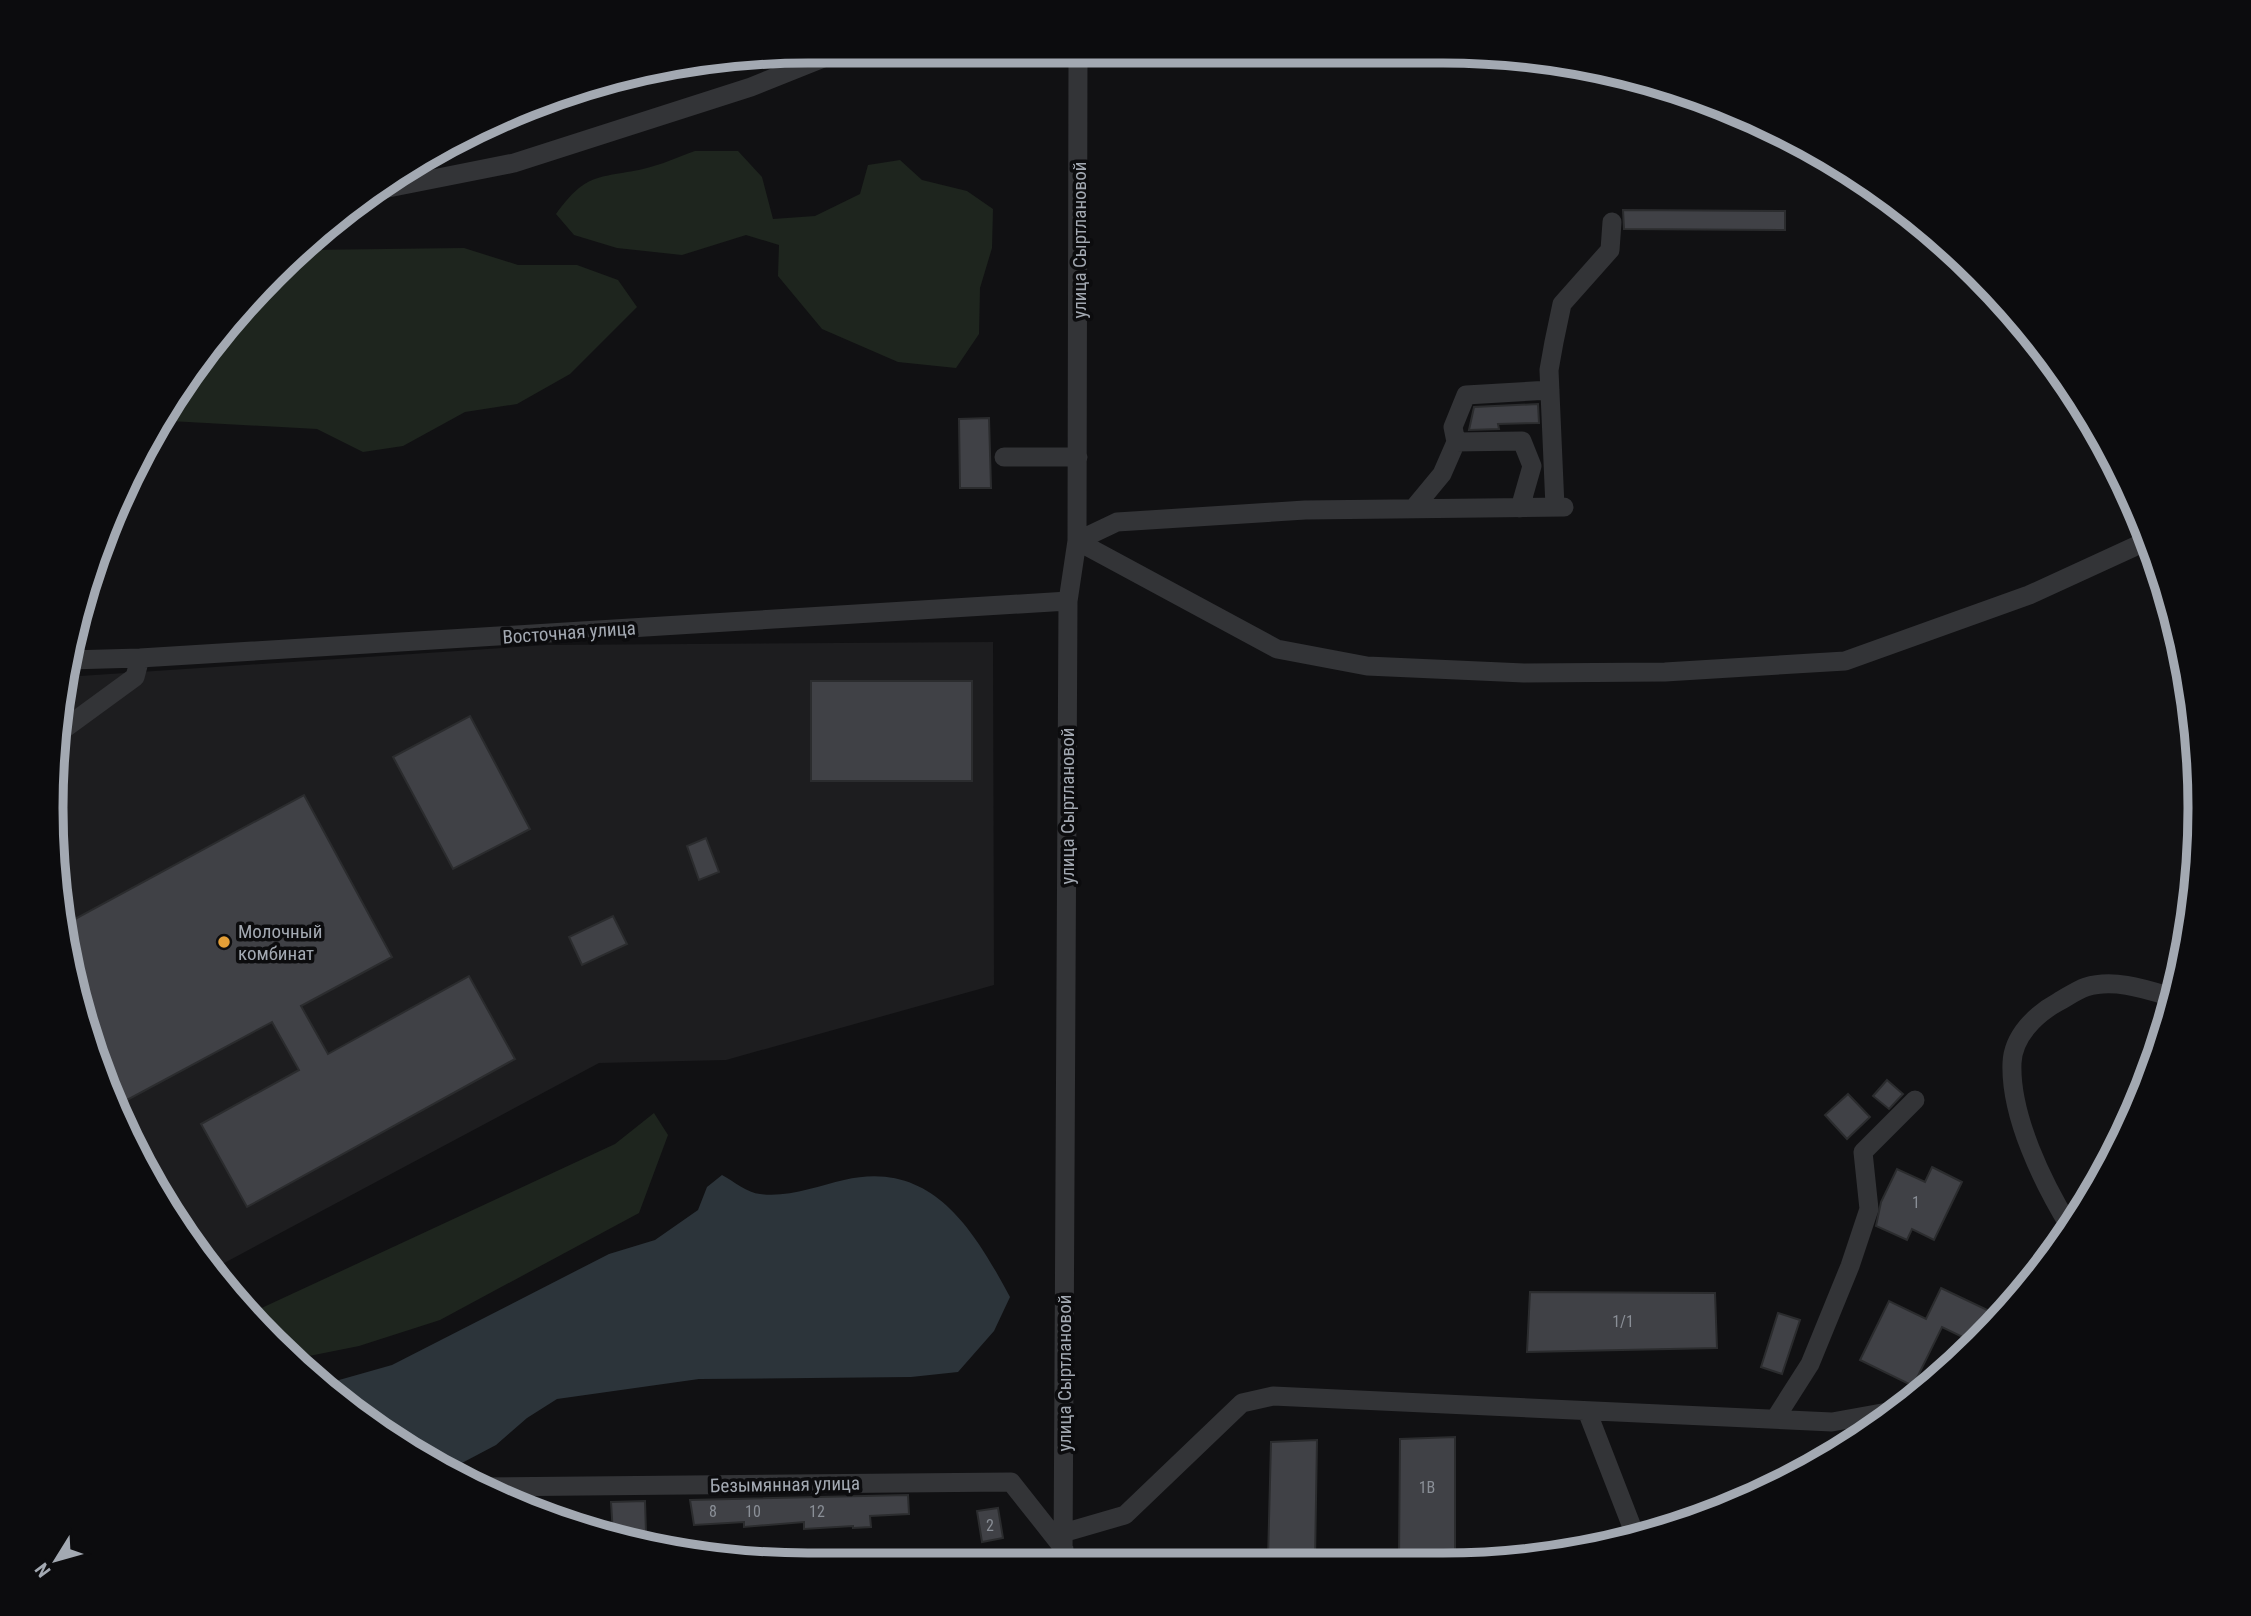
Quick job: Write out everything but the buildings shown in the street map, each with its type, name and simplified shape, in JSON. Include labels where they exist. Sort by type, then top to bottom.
[{"type":"street","points":[[399,186],[514,163],[751,87],[811,63]]},
{"type":"street","name":"улица Сыртлановой","points":[[1063,1548],[1068,601],[1077,541],[1078,63]]},
{"type":"street","points":[[1077,541],[1117,522],[1305,510],[1559,507],[1549,370],[1562,304],[1610,250],[1612,222]]},
{"type":"street","points":[[1413,509],[1443,474],[1456,442],[1453,427],[1466,395],[1550,390]]},
{"type":"street","points":[[1456,442],[1522,441],[1532,466],[1520,508]]},
{"type":"street","points":[[1004,457],[1078,457]]},
{"type":"street","points":[[1077,541],[1277,649],[1367,666],[1537,673],[1665,672],[1845,661],[2029,595],[2139,545]]},
{"type":"street","name":"Восточная улица","points":[[78,660],[140,659],[1068,601]]},
{"type":"street","points":[[68,726],[135,677],[140,659]]},
{"type":"street","points":[[2064,1218],[2046,1188],[2020,1121],[2011,1061],[2026,1025],[2050,1007],[2087,986],[2130,985],[2164,995]]},
{"type":"street","points":[[1776,1419],[1810,1364],[1850,1266],[1869,1209],[1863,1152],[1916,1100]]},
{"type":"street","points":[[1063,1548],[1125,1515],[1241,1403],[1273,1396],[1832,1422],[1877,1413]]},
{"type":"street","points":[[1587,1411],[1633,1529]]},
{"type":"street","name":"Безымянная улица","points":[[502,1487],[1012,1482],[1063,1548]]},
{"type":"shaded area","points":[[695,151],[738,151],[762,177],[773,219],[815,216],[860,194],[868,165],[900,160],[922,180],[967,191],[993,209],[992,248],[980,288],[979,334],[956,368],[898,362],[822,329],[778,276],[779,245],[746,235],[682,255],[617,248],[574,235],[556,214],[585,184],[603,177],[650,167]]},
{"type":"shaded area","points":[[464,248],[518,265],[577,265],[618,280],[637,307],[570,374],[517,404],[465,412],[403,446],[363,452],[317,429],[172,421],[217,354],[281,281],[315,250]]},
{"type":"shaded area","points":[[993,642],[994,985],[726,1060],[599,1063],[220,1265],[189,1222],[140,1138],[120,1093],[88,1001],[69,905],[63,808],[69,711],[75,676],[547,645]]},
{"type":"shaded area","points":[[654,1113],[668,1135],[639,1213],[440,1320],[359,1346],[305,1357],[258,1310],[615,1144]]},
{"type":"shaded area","points":[[722,1175],[751,1191],[770,1195],[875,1176],[902,1180],[926,1190],[965,1225],[1010,1297],[994,1331],[958,1372],[911,1377],[699,1379],[557,1399],[527,1418],[496,1445],[457,1465],[394,1427],[333,1382],[392,1365],[609,1254],[655,1240],[698,1210],[707,1187]]},
{"type":"place","name":"Молочный комбинат","points":[[224,942]]}]
